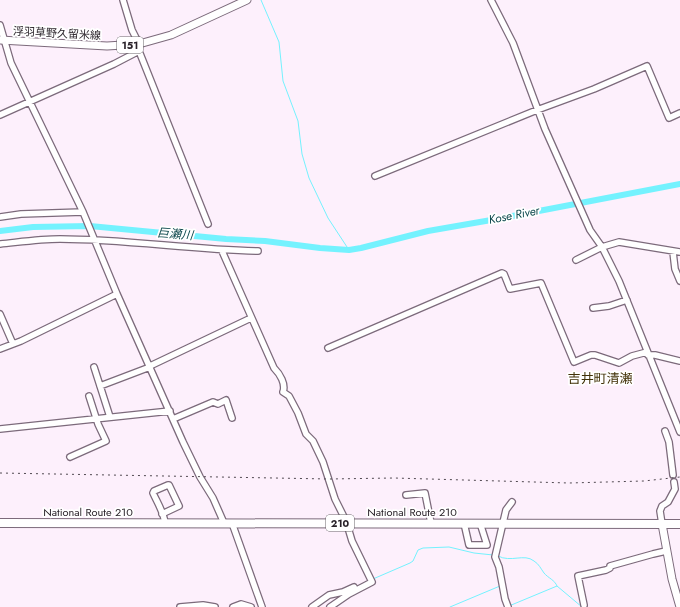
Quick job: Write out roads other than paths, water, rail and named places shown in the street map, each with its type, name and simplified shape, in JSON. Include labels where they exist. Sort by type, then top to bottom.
[{"type":"highway","name":"National Route 210","points":[[0,523],[680,524]]},
{"type":"main road","name":"浮羽草野久留米線","points":[[2,41],[139,47],[171,35],[243,1]]},
{"type":"main road","points":[[662,524],[672,579],[680,607]]},
{"type":"street","points":[[123,0],[132,30],[208,224]]},
{"type":"street","points":[[491,0],[513,43],[537,110],[581,211],[590,230],[602,247],[627,300],[680,432]]},
{"type":"street","points":[[0,25],[2,41],[28,101],[83,212],[117,294],[200,477],[228,523],[262,607]]},
{"type":"street","points":[[0,115],[28,101],[114,64],[139,47]]},
{"type":"street","points":[[375,176],[537,110],[592,90],[647,66],[669,118],[680,113]]},
{"type":"street","points":[[0,217],[21,214],[83,212]]},
{"type":"street","points":[[0,244],[32,240],[94,240],[222,250],[258,251]]},
{"type":"street","points":[[576,260],[602,247],[619,242],[680,252]]},
{"type":"street","points":[[222,250],[274,368],[281,378],[284,388],[282,392],[289,396],[298,413],[306,434],[314,441],[324,462],[335,499],[352,541],[371,580]]},
{"type":"street","points":[[673,252],[675,269],[680,281]]},
{"type":"street","points":[[328,348],[502,273],[504,274],[510,289],[541,283],[574,362],[591,355],[619,363],[632,356],[648,353],[680,361]]},
{"type":"street","points":[[0,349],[117,294]]},
{"type":"street","points":[[593,308],[610,306],[627,300]]},
{"type":"street","points":[[0,315],[13,344]]},
{"type":"street","points":[[100,386],[150,366],[251,318]]},
{"type":"street","points":[[94,367],[110,417]]},
{"type":"street","points":[[70,457],[106,441],[96,419],[89,396]]},
{"type":"street","points":[[174,419],[213,402],[218,404],[226,400],[232,418]]},
{"type":"street","points":[[0,429],[170,411]]},
{"type":"street","points":[[665,431],[669,442],[673,475]]},
{"type":"street","points":[[662,524],[660,511],[662,506],[668,502],[675,489],[674,482]]},
{"type":"street","points":[[162,514],[179,506],[170,485],[154,491],[153,493],[165,523]]},
{"type":"street","points":[[406,494],[425,493],[431,523]]},
{"type":"street","points":[[508,606],[495,555],[506,510],[512,502]]},
{"type":"street","points":[[464,523],[469,545],[487,545],[480,523]]},
{"type":"street","points":[[584,605],[578,576],[606,570],[610,568],[610,566],[666,551]]},
{"type":"street","points":[[312,607],[329,595],[346,591],[371,580]]},
{"type":"street","points":[[330,607],[371,580]]},
{"type":"street","points":[[233,607],[241,604],[250,607]]},
{"type":"street","points":[[180,607],[202,605],[215,607]]},
{"type":"waterway","points":[[261,0],[279,42],[283,81],[298,121],[302,154],[309,178],[328,218],[349,250]]},
{"type":"waterway","name":"巨瀬川","points":[[0,231],[33,227],[90,226],[226,239],[265,241],[349,250],[428,231],[680,184]]},
{"type":"waterway","points":[[373,579],[410,563],[413,561],[418,550],[423,548],[449,547],[474,553],[493,555]]},
{"type":"waterway","points":[[498,556],[508,559],[526,558],[534,561],[544,573],[555,582],[557,586]]},
{"type":"waterway","points":[[450,607],[500,586]]},
{"type":"waterway","points":[[509,606],[557,586],[582,607]]},
{"type":"railway","points":[[0,473],[329,479],[394,478],[569,483],[644,481],[680,477]]},
{"type":"district","name":"吉井町清瀬","points":[[600,378]]},
{"type":"water label","name":"Kose River","points":[[514,215]]}]
